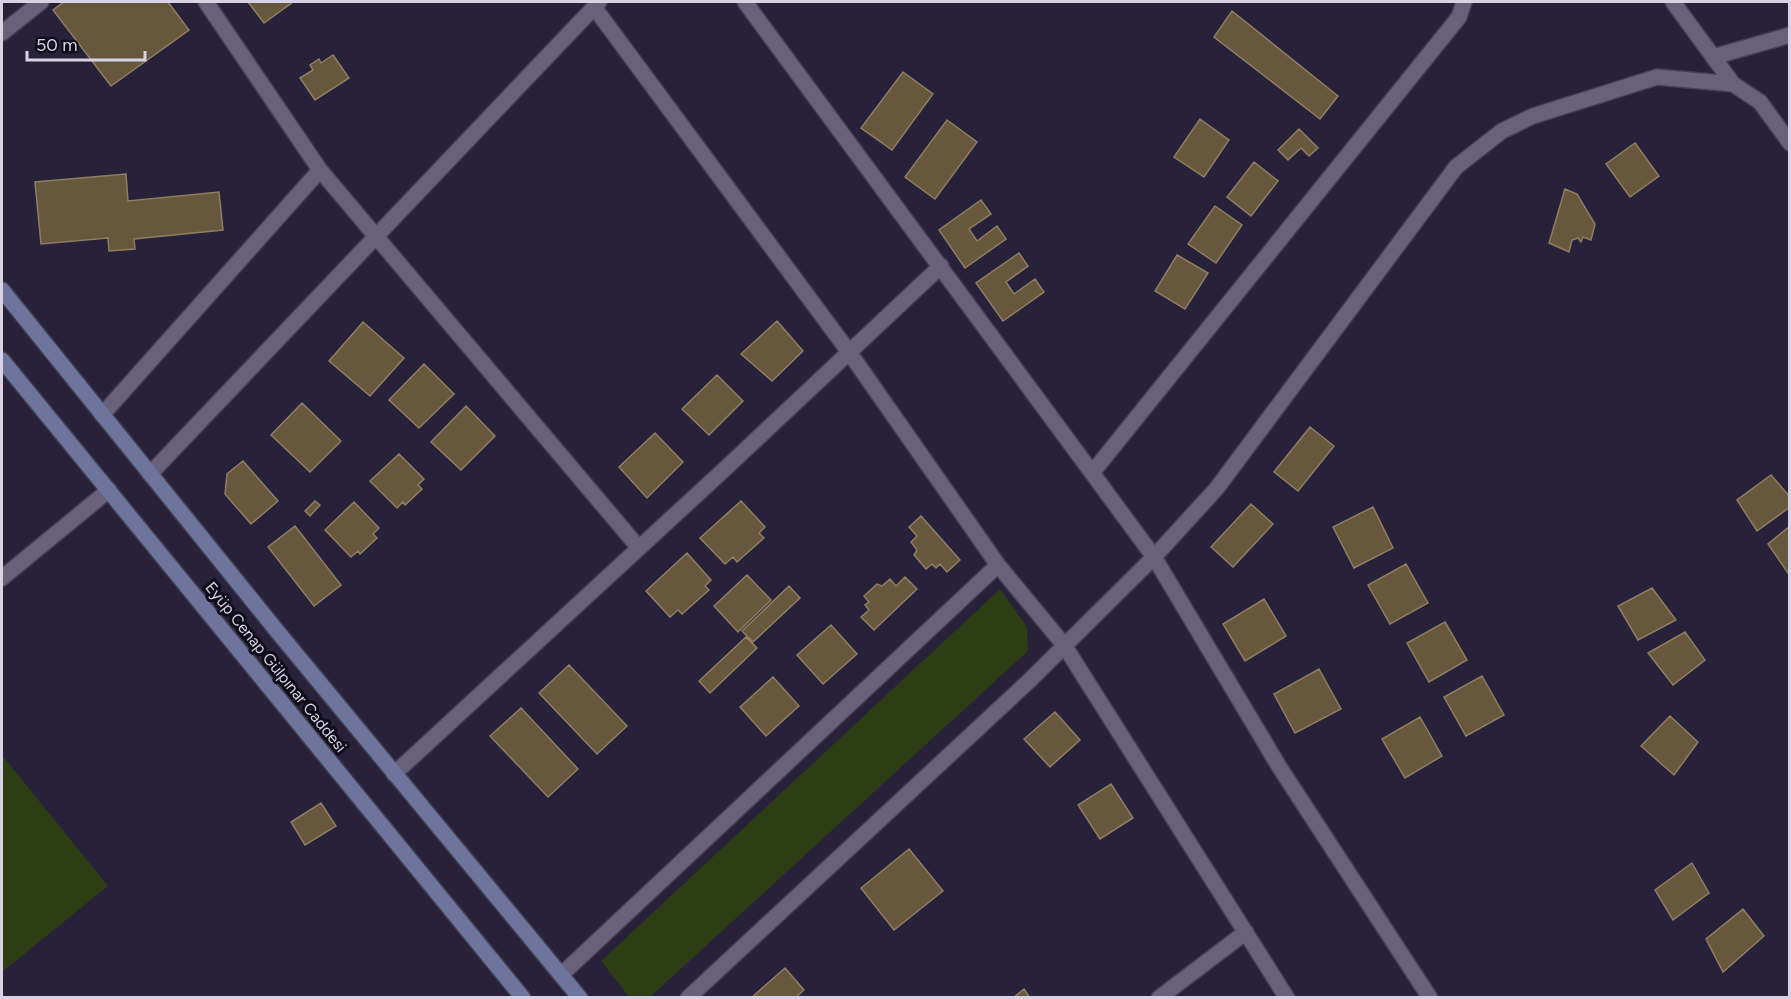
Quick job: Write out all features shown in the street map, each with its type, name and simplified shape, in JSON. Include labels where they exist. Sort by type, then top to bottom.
[{"type":"main road","points":[[2,290],[394,774],[580,998]]},
{"type":"main road","name":"Eyüp Cenap Gülpınar Caddesi","points":[[2,360],[523,998]]},
{"type":"street","points":[[2,33],[41,2]]},
{"type":"street","points":[[206,2],[320,170],[639,548]]},
{"type":"street","points":[[745,2],[1154,557],[1280,768],[1430,998]]},
{"type":"street","points":[[1092,473],[1459,16],[1464,2]]},
{"type":"street","points":[[1673,2],[1733,84],[1760,102],[1790,143]]},
{"type":"street","points":[[150,474],[597,4],[849,352],[998,565],[1064,645],[1287,998]]},
{"type":"street","points":[[1713,57],[1790,35]]},
{"type":"street","points":[[688,998],[1029,681],[1154,557],[1217,488],[1456,167],[1502,131],[1533,116],[1657,77],[1733,84]]},
{"type":"street","points":[[102,415],[320,170]]},
{"type":"street","points":[[394,774],[941,266]]},
{"type":"street","points":[[2,578],[109,490]]},
{"type":"street","points":[[561,975],[998,565]]},
{"type":"street","points":[[1159,998],[1246,932]]},
{"type":"green space","points":[[1000,589],[1027,627],[1028,651],[650,997],[629,997],[601,961]]},
{"type":"green space","points":[[2,755],[108,886],[2,972]]},
{"type":"building","points":[[64,2],[168,2],[189,30],[111,86],[53,10]]},
{"type":"building","points":[[248,2],[293,2],[264,23]]},
{"type":"building","points":[[1232,11],[1338,96],[1320,119],[1214,37]]},
{"type":"building","points":[[333,55],[349,78],[315,100],[300,78],[313,70],[310,65],[319,59],[321,63]]},
{"type":"building","points":[[903,72],[933,94],[892,150],[861,128]]},
{"type":"building","points":[[1200,119],[1229,140],[1204,177],[1174,157]]},
{"type":"building","points":[[947,120],[977,142],[935,199],[905,177]]},
{"type":"building","points":[[1299,129],[1318,148],[1309,156],[1301,148],[1288,160],[1278,150]]},
{"type":"building","points":[[1635,143],[1659,176],[1630,197],[1606,164]]},
{"type":"building","points":[[1254,162],[1278,181],[1251,216],[1227,197]]},
{"type":"building","points":[[126,174],[128,201],[219,192],[223,230],[134,239],[135,249],[109,251],[108,238],[41,244],[35,182]]},
{"type":"building","points":[[1565,189],[1577,194],[1595,224],[1591,240],[1583,237],[1581,242],[1578,238],[1572,240],[1569,252],[1549,243]]},
{"type":"building","points":[[981,200],[991,214],[969,229],[977,241],[997,226],[1006,239],[965,268],[939,230]]},
{"type":"building","points":[[1215,206],[1242,225],[1216,263],[1188,244]]},
{"type":"building","points":[[1019,253],[1028,266],[1006,282],[1014,294],[1035,279],[1044,292],[1003,321],[976,283]]},
{"type":"building","points":[[1177,255],[1208,273],[1185,309],[1155,291]]},
{"type":"building","points":[[777,321],[803,351],[772,381],[741,354]]},
{"type":"building","points":[[363,322],[404,358],[370,396],[329,361]]},
{"type":"building","points":[[424,364],[454,394],[419,428],[389,400]]},
{"type":"building","points":[[717,375],[743,401],[709,435],[682,409]]},
{"type":"building","points":[[302,403],[341,441],[310,472],[271,435]]},
{"type":"building","points":[[466,406],[495,436],[461,470],[431,442]]},
{"type":"building","points":[[1310,427],[1334,446],[1298,491],[1274,472]]},
{"type":"building","points":[[655,433],[683,462],[647,498],[619,467]]},
{"type":"building","points":[[399,454],[424,479],[418,485],[422,489],[405,505],[403,502],[397,508],[370,481]]},
{"type":"building","points":[[243,461],[278,501],[251,524],[225,494],[227,474]]},
{"type":"building","points":[[1771,475],[1790,497],[1790,507],[1757,531],[1737,500]]},
{"type":"building","points":[[315,501],[320,505],[310,516],[305,511]]},
{"type":"building","points":[[741,501],[765,527],[759,533],[764,538],[737,562],[733,557],[725,564],[700,538]]},
{"type":"building","points":[[354,502],[379,528],[373,534],[377,538],[360,554],[358,551],[351,557],[325,530]]},
{"type":"building","points":[[1251,504],[1273,524],[1233,567],[1211,547]]},
{"type":"building","points":[[1373,507],[1393,548],[1354,568],[1333,527]]},
{"type":"building","points":[[921,516],[960,560],[947,572],[940,564],[936,568],[932,564],[926,569],[914,555],[917,550],[911,542],[917,536],[909,527]]},
{"type":"building","points":[[295,526],[341,585],[314,606],[268,547]]},
{"type":"building","points":[[1790,526],[1790,572],[1788,573],[1768,544]]},
{"type":"building","points":[[687,553],[711,580],[705,586],[709,590],[682,614],[678,610],[670,617],[646,591]]},
{"type":"building","points":[[1406,564],[1428,603],[1390,624],[1368,585]]},
{"type":"building","points":[[747,575],[771,600],[738,632],[714,606]]},
{"type":"building","points":[[905,577],[917,589],[874,630],[861,617],[869,610],[865,605],[869,602],[864,596],[877,584],[882,586],[890,579],[896,586]]},
{"type":"building","points":[[789,586],[800,598],[753,642],[742,631]]},
{"type":"building","points":[[1652,588],[1676,620],[1638,640],[1618,606]]},
{"type":"building","points":[[1264,599],[1286,636],[1245,661],[1223,624]]},
{"type":"building","points":[[1445,622],[1467,660],[1429,682],[1407,643]]},
{"type":"building","points":[[831,625],[857,654],[823,684],[797,655]]},
{"type":"building","points":[[1685,632],[1705,660],[1673,685],[1648,653]]},
{"type":"building","points":[[746,637],[757,648],[710,693],[699,681]]},
{"type":"building","points":[[569,665],[627,726],[597,754],[539,693]]},
{"type":"building","points":[[1319,669],[1341,709],[1295,733],[1274,694]]},
{"type":"building","points":[[1482,676],[1504,715],[1466,736],[1444,697]]},
{"type":"building","points":[[773,677],[799,706],[766,736],[740,707]]},
{"type":"building","points":[[521,708],[578,769],[548,797],[490,736]]},
{"type":"building","points":[[1055,712],[1080,740],[1050,767],[1024,739]]},
{"type":"building","points":[[1670,716],[1698,742],[1674,775],[1641,746]]},
{"type":"building","points":[[1420,717],[1442,756],[1405,778],[1382,739]]},
{"type":"building","points":[[1111,784],[1133,818],[1100,839],[1078,805]]},
{"type":"building","points":[[321,803],[336,826],[305,845],[291,822]]},
{"type":"building","points":[[909,849],[943,891],[894,930],[861,888]]},
{"type":"building","points":[[1692,863],[1709,893],[1673,920],[1655,890]]},
{"type":"building","points":[[1743,909],[1764,936],[1723,972],[1706,939]]},
{"type":"building","points":[[785,968],[804,990],[795,998],[751,998]]},
{"type":"building","points":[[1024,989],[1030,998],[1013,998]]}]
